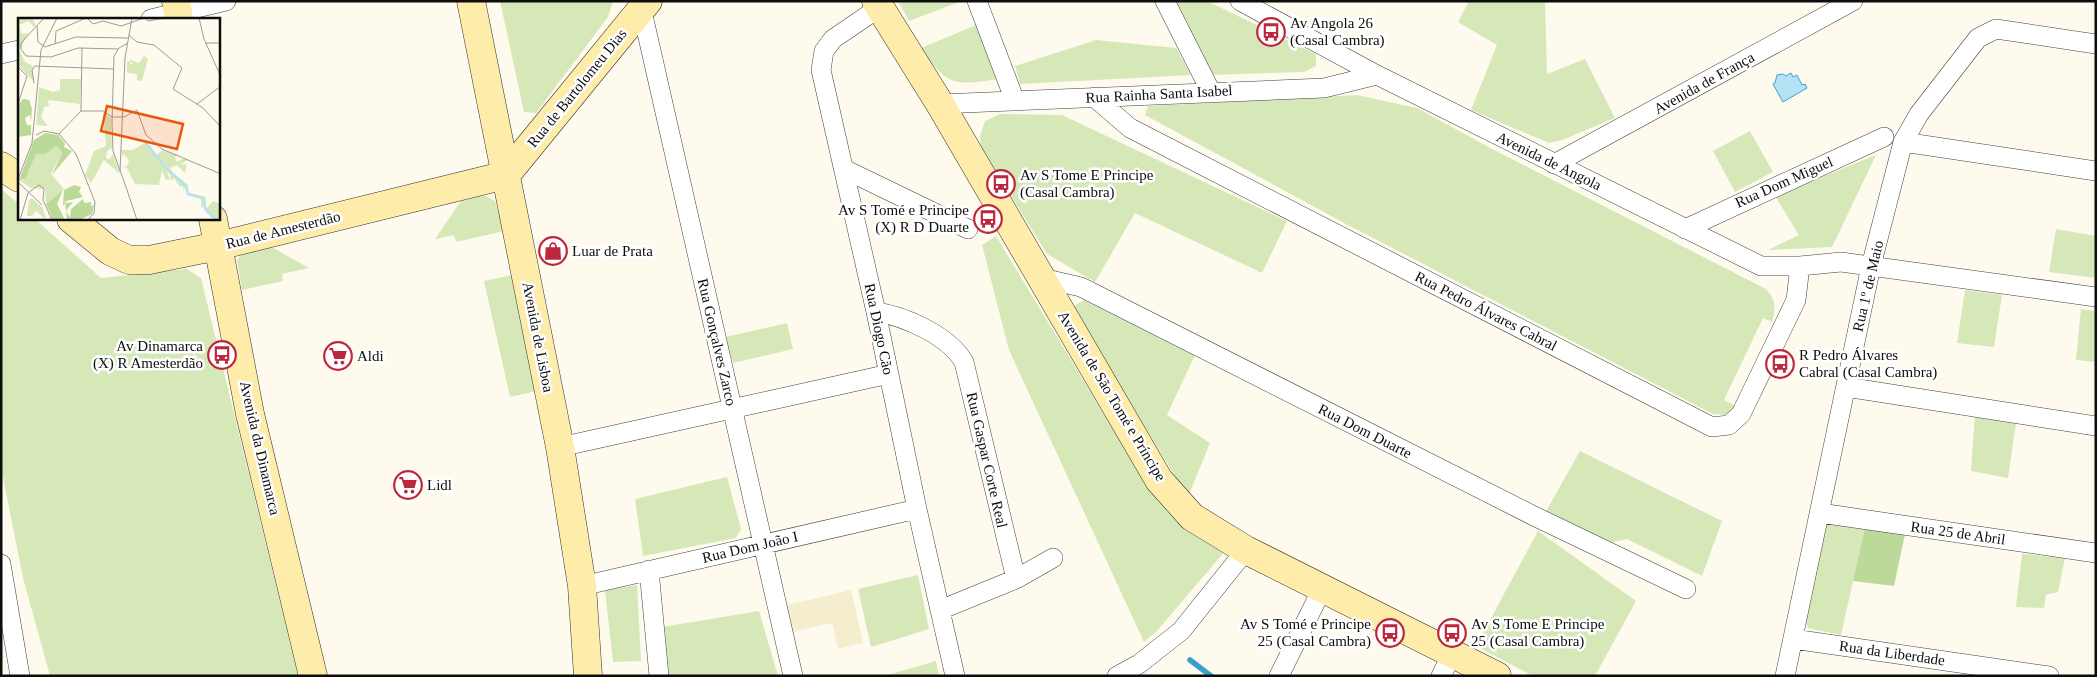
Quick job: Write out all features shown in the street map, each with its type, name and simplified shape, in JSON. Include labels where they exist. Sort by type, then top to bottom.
[{"type":"street","points":[[154,18],[177,11],[226,1]]},
{"type":"street","name":"Avenida de Lisboa","points":[[471,1],[560,447],[582,586],[588,676]]},
{"type":"street","points":[[977,1],[1015,101]]},
{"type":"street","points":[[1164,1],[1211,92]]},
{"type":"street","name":"Avenida de Angola","points":[[1240,1],[1377,75],[1761,266],[1800,266],[1841,262],[2096,297]]},
{"type":"street","name":"Avenida de França","points":[[1554,164],[1853,1]]},
{"type":"street","name":"Rua de Bartolomeu Dias","points":[[506,175],[643,4]]},
{"type":"street","name":"Rua Gonçalves Zarco","points":[[643,4],[793,676]]},
{"type":"street","name":"Avenida de São Tomé e Príncipe","points":[[878,4],[940,104],[1159,480],[1192,517],[1246,550],[1322,588],[1446,665],[1497,676]]},
{"type":"street","name":"Rua Diogo Cão","points":[[878,4],[833,39],[824,51],[821,70],[955,676]]},
{"type":"street","name":"Rua 1º de Maio","points":[[1785,676],[1871,266],[1903,142],[1919,114],[1978,38],[1996,29],[2096,44]]},
{"type":"street","points":[[1,54],[18,50]]},
{"type":"street","name":"Rua Rainha Santa Isabel","points":[[940,104],[1324,88],[1377,75]]},
{"type":"street","name":"Rua Pedro Álvares Cabral","points":[[1094,97],[1130,128],[1712,427],[1729,425],[1740,414],[1796,300],[1800,266]]},
{"type":"street","name":"Rua Dom Miguel","points":[[1685,229],[1884,137]]},
{"type":"street","points":[[1903,142],[2096,171]]},
{"type":"street","points":[[1,166],[18,177]]},
{"type":"street","points":[[844,169],[968,229]]},
{"type":"street","name":"Rua de Amesterdão","points":[[72,220],[110,251],[128,260],[149,260],[218,246],[506,175]]},
{"type":"street","name":"Avenida da Dinamarca","points":[[213,220],[250,414],[313,676]]},
{"type":"street","name":"Rua Dom Duarte","points":[[1042,278],[1081,287],[1536,518],[1686,589]]},
{"type":"street","name":"Rua Gaspar Corte Real","points":[[876,312],[894,314],[945,341],[958,351],[964,362],[1016,579]]},
{"type":"street","points":[[560,447],[889,374]]},
{"type":"street","points":[[1846,387],[2096,426]]},
{"type":"street","name":"Rua Dom João I","points":[[582,586],[917,509]]},
{"type":"street","name":"Rua 25 de Abril","points":[[1820,513],[2096,553]]},
{"type":"street","points":[[1117,676],[1139,664],[1181,631],[1246,550]]},
{"type":"street","points":[[940,610],[1016,579],[1053,558]]},
{"type":"street","points":[[1,564],[20,676]]},
{"type":"street","points":[[649,570],[659,676]]},
{"type":"street","points":[[1279,676],[1322,588]]},
{"type":"street","name":"Rua da Liberdade","points":[[1793,639],[2049,676]]},
{"type":"shaded area","points":[[851,590],[863,643],[838,649],[832,623],[792,632],[787,605]]},
{"type":"green space","points":[[500,1],[613,1],[608,17],[536,113],[524,112]]},
{"type":"green space","points":[[898,1],[962,1],[909,21]]},
{"type":"green space","points":[[1170,1],[1207,1],[1316,54],[1316,66],[1304,72],[1208,75]]},
{"type":"green space","points":[[1469,1],[1545,1],[1547,74],[1585,59],[1615,118],[1562,140],[1549,143],[1471,110],[1497,45],[1458,22]]},
{"type":"green space","points":[[979,24],[998,79],[971,82],[953,80],[938,70],[921,48]]},
{"type":"green space","points":[[1096,40],[1176,48],[1191,75],[1020,84],[1015,66]]},
{"type":"green space","points":[[1357,95],[1417,108],[1494,150],[1766,289],[1773,301],[1772,322],[1763,318],[1724,400],[1736,406],[1726,415],[1713,414],[1346,224],[1145,115],[1148,106]]},
{"type":"green space","points":[[1000,114],[1062,115],[1287,221],[1262,273],[1135,213],[1095,282],[1047,254],[981,147],[980,137],[985,121]]},
{"type":"green space","points":[[1750,131],[1773,172],[1735,192],[1713,151]]},
{"type":"green space","points":[[1876,155],[1832,247],[1768,250],[1799,235],[1775,196]]},
{"type":"green space","points":[[1,189],[18,203],[18,220],[36,220],[101,278],[187,269],[201,278],[298,676],[50,676],[23,578],[1,467]]},
{"type":"green space","points":[[486,196],[495,201],[504,231],[456,242],[454,235],[435,239],[461,201]]},
{"type":"green space","points":[[2056,229],[2096,236],[2096,278],[2049,272]]},
{"type":"green space","points":[[996,236],[1150,491],[1169,511],[1226,550],[1156,632],[1144,642],[1009,350],[982,245]]},
{"type":"green space","points":[[268,245],[309,268],[282,274],[283,281],[242,290],[237,260],[243,252]]},
{"type":"green space","points":[[512,275],[536,391],[510,397],[484,281]]},
{"type":"green space","points":[[1965,290],[2002,295],[1994,347],[1957,343]]},
{"type":"green space","points":[[1084,300],[1195,355],[1167,415],[1210,443],[1188,497],[1077,316],[1074,306]]},
{"type":"green space","points":[[2081,309],[2096,311],[2096,362],[2076,360]]},
{"type":"green space","points":[[787,323],[793,349],[733,363],[725,337]]},
{"type":"green space","points":[[1975,415],[2016,423],[2008,478],[1971,471]]},
{"type":"green space","points":[[1580,451],[1722,521],[1702,576],[1627,539],[1609,543],[1545,513]]},
{"type":"green space","points":[[727,477],[741,529],[736,538],[643,556],[635,499]]},
{"type":"green space","points":[[1827,523],[1865,528],[1841,635],[1808,628],[1805,620],[1821,528]]},
{"type":"green space","points":[[1865,528],[1905,534],[1894,586],[1853,581]]},
{"type":"green space","points":[[1538,531],[1636,601],[1595,676],[1533,676],[1476,646]]},
{"type":"green space","points":[[2022,554],[2065,558],[2058,592],[2046,595],[2044,608],[2016,607]]},
{"type":"green space","points":[[918,575],[929,629],[871,647],[858,589]]},
{"type":"green space","points":[[637,585],[641,661],[613,662],[605,590]]},
{"type":"green space","points":[[759,611],[778,676],[667,676],[662,627]]},
{"type":"green space","points":[[936,661],[939,676],[884,676]]},
{"type":"water","points":[[1791,73],[1793,77],[1797,75],[1802,85],[1805,84],[1807,88],[1783,102],[1773,84],[1777,75],[1783,74],[1786,76]]},
{"type":"waterway","points":[[1190,660],[1211,676]]},
{"type":"place","name":"Av Angola 26 (Casal Cambra)","points":[[1271,32]]},
{"type":"place","name":"Av S Tome E Principe (Casal Cambra)","points":[[1001,184]]},
{"type":"place","name":"Av S Tomé e Principe (X) R D Duarte","points":[[988,219]]},
{"type":"place","name":"Luar de Prata","points":[[553,251]]},
{"type":"place","name":"Av Dinamarca (X) R Amesterdão","points":[[222,355]]},
{"type":"place","name":"Aldi","points":[[338,356]]},
{"type":"place","name":"R Pedro Álvares Cabral (Casal Cambra)","points":[[1780,364]]},
{"type":"place","name":"Lidl","points":[[408,485]]},
{"type":"place","name":"Av S Tomé e Principe 25 (Casal Cambra)","points":[[1390,633]]},
{"type":"place","name":"Av S Tome E Principe 25 (Casal Cambra)","points":[[1452,633]]}]
